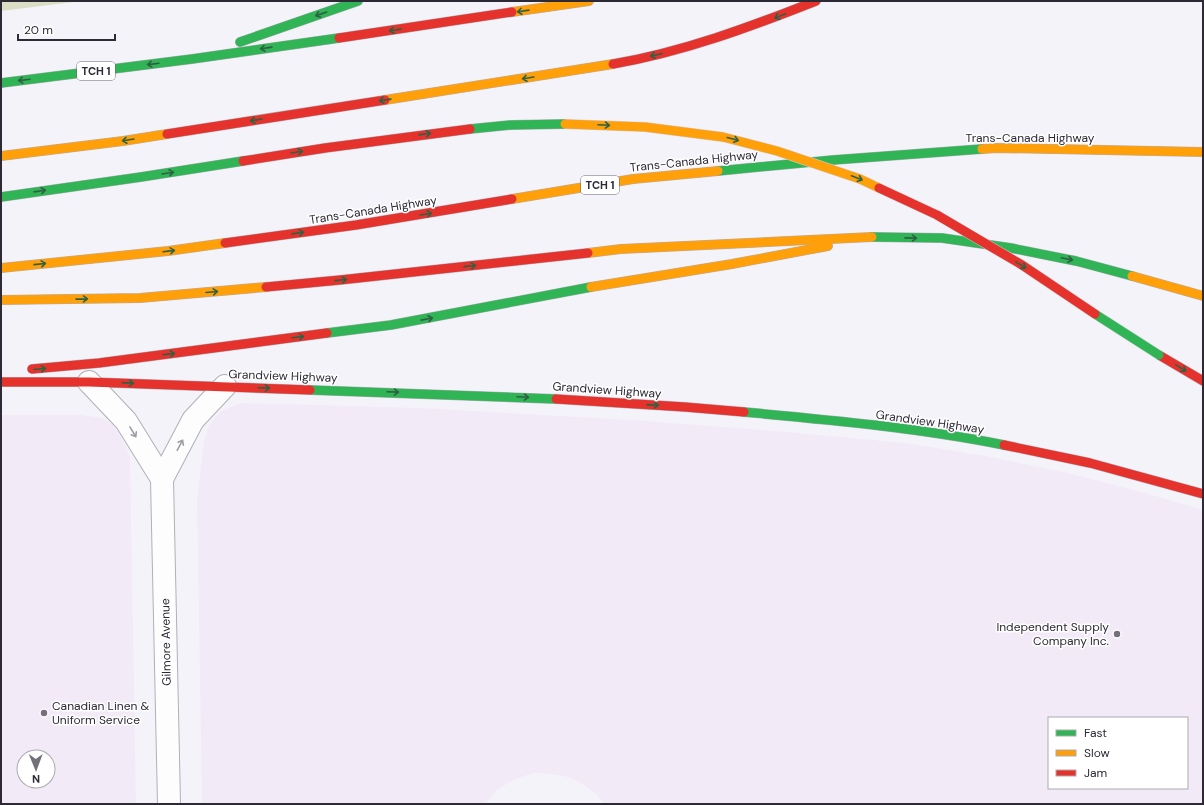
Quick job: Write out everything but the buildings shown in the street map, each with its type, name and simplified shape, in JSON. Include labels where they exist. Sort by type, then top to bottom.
[{"type":"main road","points":[[192,59],[358,1]]},
{"type":"main road","name":"TCH 1","points":[[1,83],[192,59],[590,1]]},
{"type":"main road","points":[[1,156],[123,141],[630,61],[702,43],[816,1]]},
{"type":"main road","points":[[1,197],[141,177],[324,148],[455,130],[512,125],[565,124],[645,127],[723,137],[777,151],[860,179],[943,219],[1022,265],[1094,314],[1203,381]]},
{"type":"main road","name":"Trans-Canada Highway","points":[[1,268],[168,251],[356,225],[633,179],[825,160],[997,148],[1203,152]]},
{"type":"main road","points":[[24,370],[99,363],[391,325],[626,281],[732,264],[872,237]]},
{"type":"main road","points":[[1,300],[140,298],[340,280],[621,249],[872,237],[942,238],[1011,248],[1076,261],[1203,296]]},
{"type":"main road","name":"Grandview Highway","points":[[1,382],[89,382],[520,397],[685,407],[836,420],[973,439],[1090,463],[1203,494]]},
{"type":"street","points":[[89,382],[126,421],[162,479]]},
{"type":"street","name":"Gilmore Avenue","points":[[169,804],[162,479],[193,420],[225,386]]},
{"type":"shaded area","points":[[242,403],[421,408],[632,420],[906,443],[986,456],[1068,473],[1203,510],[1203,804],[605,804],[596,794],[580,782],[568,777],[534,773],[508,783],[496,791],[485,804],[202,804],[197,499],[204,441],[209,426],[217,415],[225,409]]},
{"type":"shaded area","points":[[1,415],[81,415],[102,418],[113,425],[120,435],[130,456],[136,804],[1,804]]},
{"type":"green space","points":[[1,1],[82,1],[1,11]]},
{"type":"traffic: fast","points":[[240,42],[358,1]]},
{"type":"traffic: fast","points":[[1,83],[192,59],[339,38]]},
{"type":"traffic: fast","points":[[470,129],[511,125],[565,124]]},
{"type":"traffic: fast","points":[[718,171],[833,160],[982,149]]},
{"type":"traffic: fast","points":[[1,197],[243,161]]},
{"type":"traffic: fast","points":[[872,237],[942,238],[1011,248],[1076,261],[1132,276]]},
{"type":"traffic: fast","points":[[327,333],[391,325],[591,287]]},
{"type":"traffic: fast","points":[[1095,314],[1159,355]]},
{"type":"traffic: fast","points":[[310,390],[556,399]]},
{"type":"traffic: fast","points":[[744,412],[842,421],[907,429],[1004,445]]},
{"type":"traffic: slow","points":[[512,12],[589,1]]},
{"type":"traffic: slow","points":[[385,100],[613,64]]},
{"type":"traffic: slow","points":[[565,124],[645,127],[723,137],[777,151],[860,179],[879,188]]},
{"type":"traffic: slow","points":[[1,156],[167,134]]},
{"type":"traffic: slow","points":[[982,149],[997,148],[1203,152]]},
{"type":"traffic: slow","points":[[512,199],[633,179],[718,171]]},
{"type":"traffic: slow","points":[[588,253],[621,249],[872,237]]},
{"type":"traffic: slow","points":[[1,268],[168,251],[225,243]]},
{"type":"traffic: slow","points":[[591,287],[732,264],[828,246]]},
{"type":"traffic: slow","points":[[1132,276],[1203,296]]},
{"type":"traffic: slow","points":[[1,300],[140,298],[266,287]]},
{"type":"traffic: jam","points":[[613,64],[691,46],[816,1]]},
{"type":"traffic: jam","points":[[339,38],[512,12]]},
{"type":"traffic: jam","points":[[167,134],[385,100]]},
{"type":"traffic: jam","points":[[243,161],[325,148],[470,129]]},
{"type":"traffic: jam","points":[[879,188],[937,215],[1022,265],[1095,314]]},
{"type":"traffic: jam","points":[[225,243],[356,225],[512,199]]},
{"type":"traffic: jam","points":[[266,287],[588,253]]},
{"type":"traffic: jam","points":[[32,369],[99,363],[327,333]]},
{"type":"traffic: jam","points":[[1159,355],[1203,381]]},
{"type":"traffic: jam","points":[[1,382],[89,382],[310,390]]},
{"type":"traffic: jam","points":[[556,399],[744,412]]},
{"type":"traffic: jam","points":[[1004,445],[1090,463],[1203,494]]},
{"type":"place","name":"Independent Supply Company Inc.","points":[[1117,634]]},
{"type":"place","name":"Canadian Linen & Uniform Service","points":[[44,713]]}]
